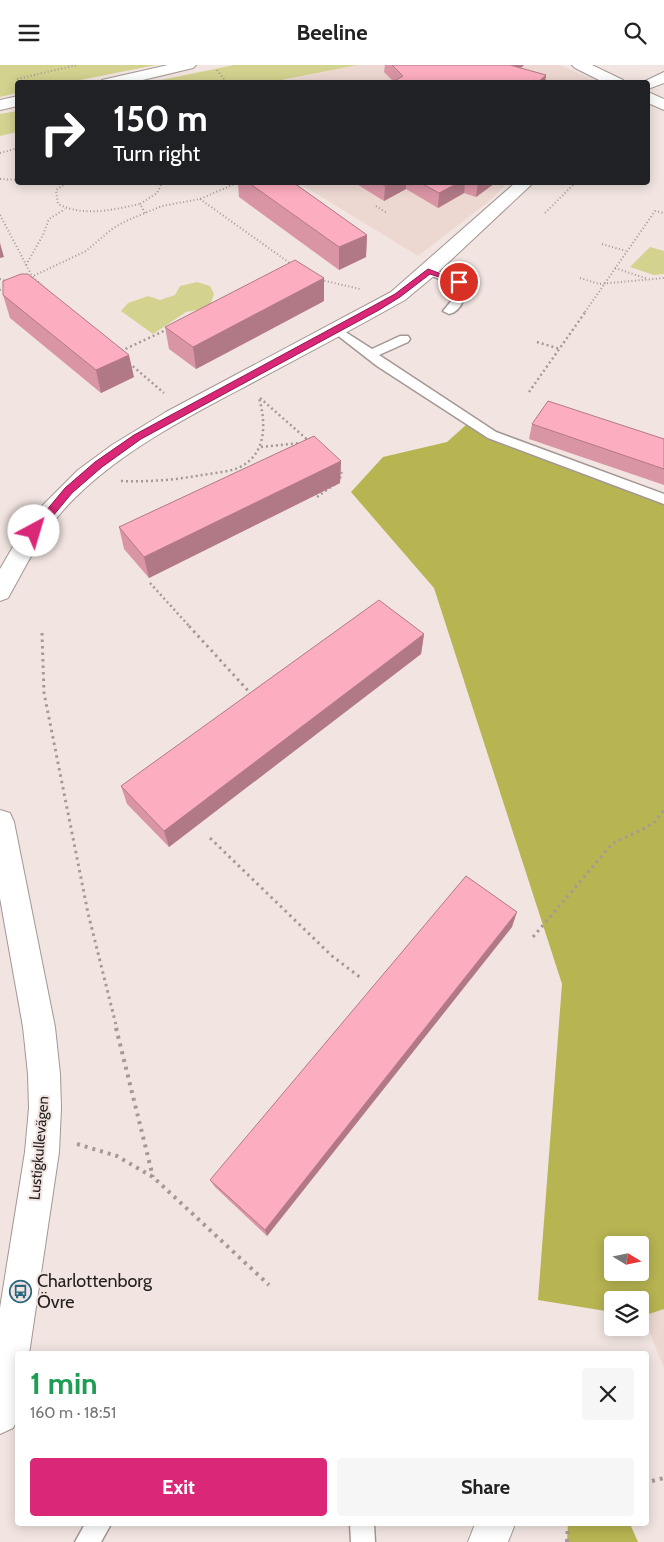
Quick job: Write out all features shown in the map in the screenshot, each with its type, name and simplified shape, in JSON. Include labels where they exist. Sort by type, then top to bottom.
[{"type":"street","points":[[120,80],[188,65]]},
{"type":"street","points":[[580,65],[612,80]]},
{"type":"street","points":[[650,83],[664,77]]},
{"type":"street","points":[[650,98],[664,105]]},
{"type":"street","points":[[0,105],[15,102]]},
{"type":"street","points":[[0,592],[26,542],[68,491],[83,477],[121,448],[184,411],[384,304],[412,285],[522,185]]},
{"type":"street","name":"Lustigkullevägen","points":[[0,822],[39,1027],[44,1073],[43,1140],[30,1237],[0,1415]]},
{"type":"street","points":[[488,1542],[494,1526]]},
{"type":"lane","points":[[428,271],[459,282],[459,299],[449,311]]},
{"type":"lane","points":[[336,329],[381,363],[492,435],[664,499]]},
{"type":"lane","points":[[371,354],[404,339]]},
{"type":"lane","points":[[87,1542],[98,1526]]},
{"type":"lane","points":[[362,1526],[363,1542]]},
{"type":"path","points":[[10,81],[77,65]]},
{"type":"path","points":[[217,70],[225,80]]},
{"type":"path","points":[[0,153],[15,149]]},
{"type":"path","points":[[0,179],[15,180]]},
{"type":"path","points":[[63,185],[56,190],[58,203],[65,209],[77,212],[140,204],[155,194],[162,185]]},
{"type":"path","points":[[24,280],[76,257],[94,245],[112,229],[145,213],[162,206],[200,199],[232,185]]},
{"type":"path","points":[[545,213],[573,185]]},
{"type":"path","points":[[200,199],[298,269]]},
{"type":"path","points":[[140,204],[145,213]]},
{"type":"path","points":[[376,206],[387,213]]},
{"type":"path","points":[[26,265],[44,235],[49,219],[65,209]]},
{"type":"path","points":[[529,392],[655,211],[664,213]]},
{"type":"path","points":[[0,215],[32,276],[54,295]]},
{"type":"path","points":[[602,245],[626,251]]},
{"type":"path","points":[[615,268],[649,279]]},
{"type":"path","points":[[580,278],[604,284],[664,277]]},
{"type":"path","points":[[0,279],[16,283],[0,290]]},
{"type":"path","points":[[320,279],[328,283],[351,284],[384,304]]},
{"type":"path","points":[[118,353],[172,327]]},
{"type":"path","points":[[537,343],[560,349]]},
{"type":"path","points":[[125,359],[184,411]]},
{"type":"path","points":[[83,477],[137,482],[179,479],[240,467],[249,462],[261,447],[263,419],[258,395],[312,443],[261,447]]},
{"type":"path","points":[[317,497],[338,482],[342,475],[339,468],[332,462]]},
{"type":"path","points":[[150,583],[254,697]]},
{"type":"path","points":[[42,633],[44,693],[81,877],[153,1177]]},
{"type":"path","points":[[533,937],[612,844],[653,824],[664,810]]},
{"type":"path","points":[[210,838],[332,956],[361,978]]},
{"type":"path","points":[[43,1140],[79,1145],[110,1153],[137,1165],[153,1177],[269,1285]]},
{"type":"path","points":[[652,1481],[664,1478]]},
{"type":"path","points":[[566,1542],[568,1526]]},
{"type":"shaded area","points":[[0,65],[156,65],[80,80],[15,80],[15,93],[0,97]]},
{"type":"shaded area","points":[[234,65],[358,65],[282,80],[161,80]]},
{"type":"shaded area","points":[[358,65],[560,65],[594,80],[286,80]]},
{"type":"shaded area","points":[[15,111],[15,132],[0,136],[0,114]]},
{"type":"shaded area","points":[[302,185],[506,185],[488,202],[418,256]]},
{"type":"shaded area","points":[[650,247],[664,251],[664,274],[654,275],[630,267]]},
{"type":"shaded area","points":[[197,282],[210,286],[214,294],[209,308],[186,312],[153,334],[121,311],[128,303],[148,296],[160,300],[175,295],[180,286]]},
{"type":"shaded area","points":[[466,425],[635,486],[664,502],[664,1309],[649,1314],[649,1291],[604,1291],[604,1311],[538,1300],[562,984],[434,588],[351,492],[383,457],[447,442]]},
{"type":"shaded area","points":[[664,1309],[664,1368],[649,1331],[649,1314]]},
{"type":"shaded area","points":[[568,1526],[631,1526],[638,1542],[567,1542]]},
{"type":"building","points":[[392,65],[510,65],[546,75],[540,80],[396,80],[403,76]]},
{"type":"building","points":[[252,185],[297,185],[367,235],[339,247]]},
{"type":"building","points":[[425,185],[454,185],[439,193]]},
{"type":"building","points":[[295,260],[324,278],[193,347],[165,327]]},
{"type":"building","points":[[21,274],[28,274],[129,355],[96,370],[3,295],[3,281]]},
{"type":"building","points":[[548,401],[664,439],[664,469],[532,424]]},
{"type":"building","points":[[314,436],[341,461],[144,557],[119,527]]},
{"type":"building","points":[[379,600],[424,634],[164,831],[121,786]]},
{"type":"building","points":[[466,876],[517,912],[265,1230],[210,1180]]},
{"type":"place","name":"Charlottenborg Övre","points":[[21,1291]]},
{"type":"route","points":[[34,531],[68,491],[99,464],[138,437],[376,308],[398,295],[428,271],[459,282]]}]
